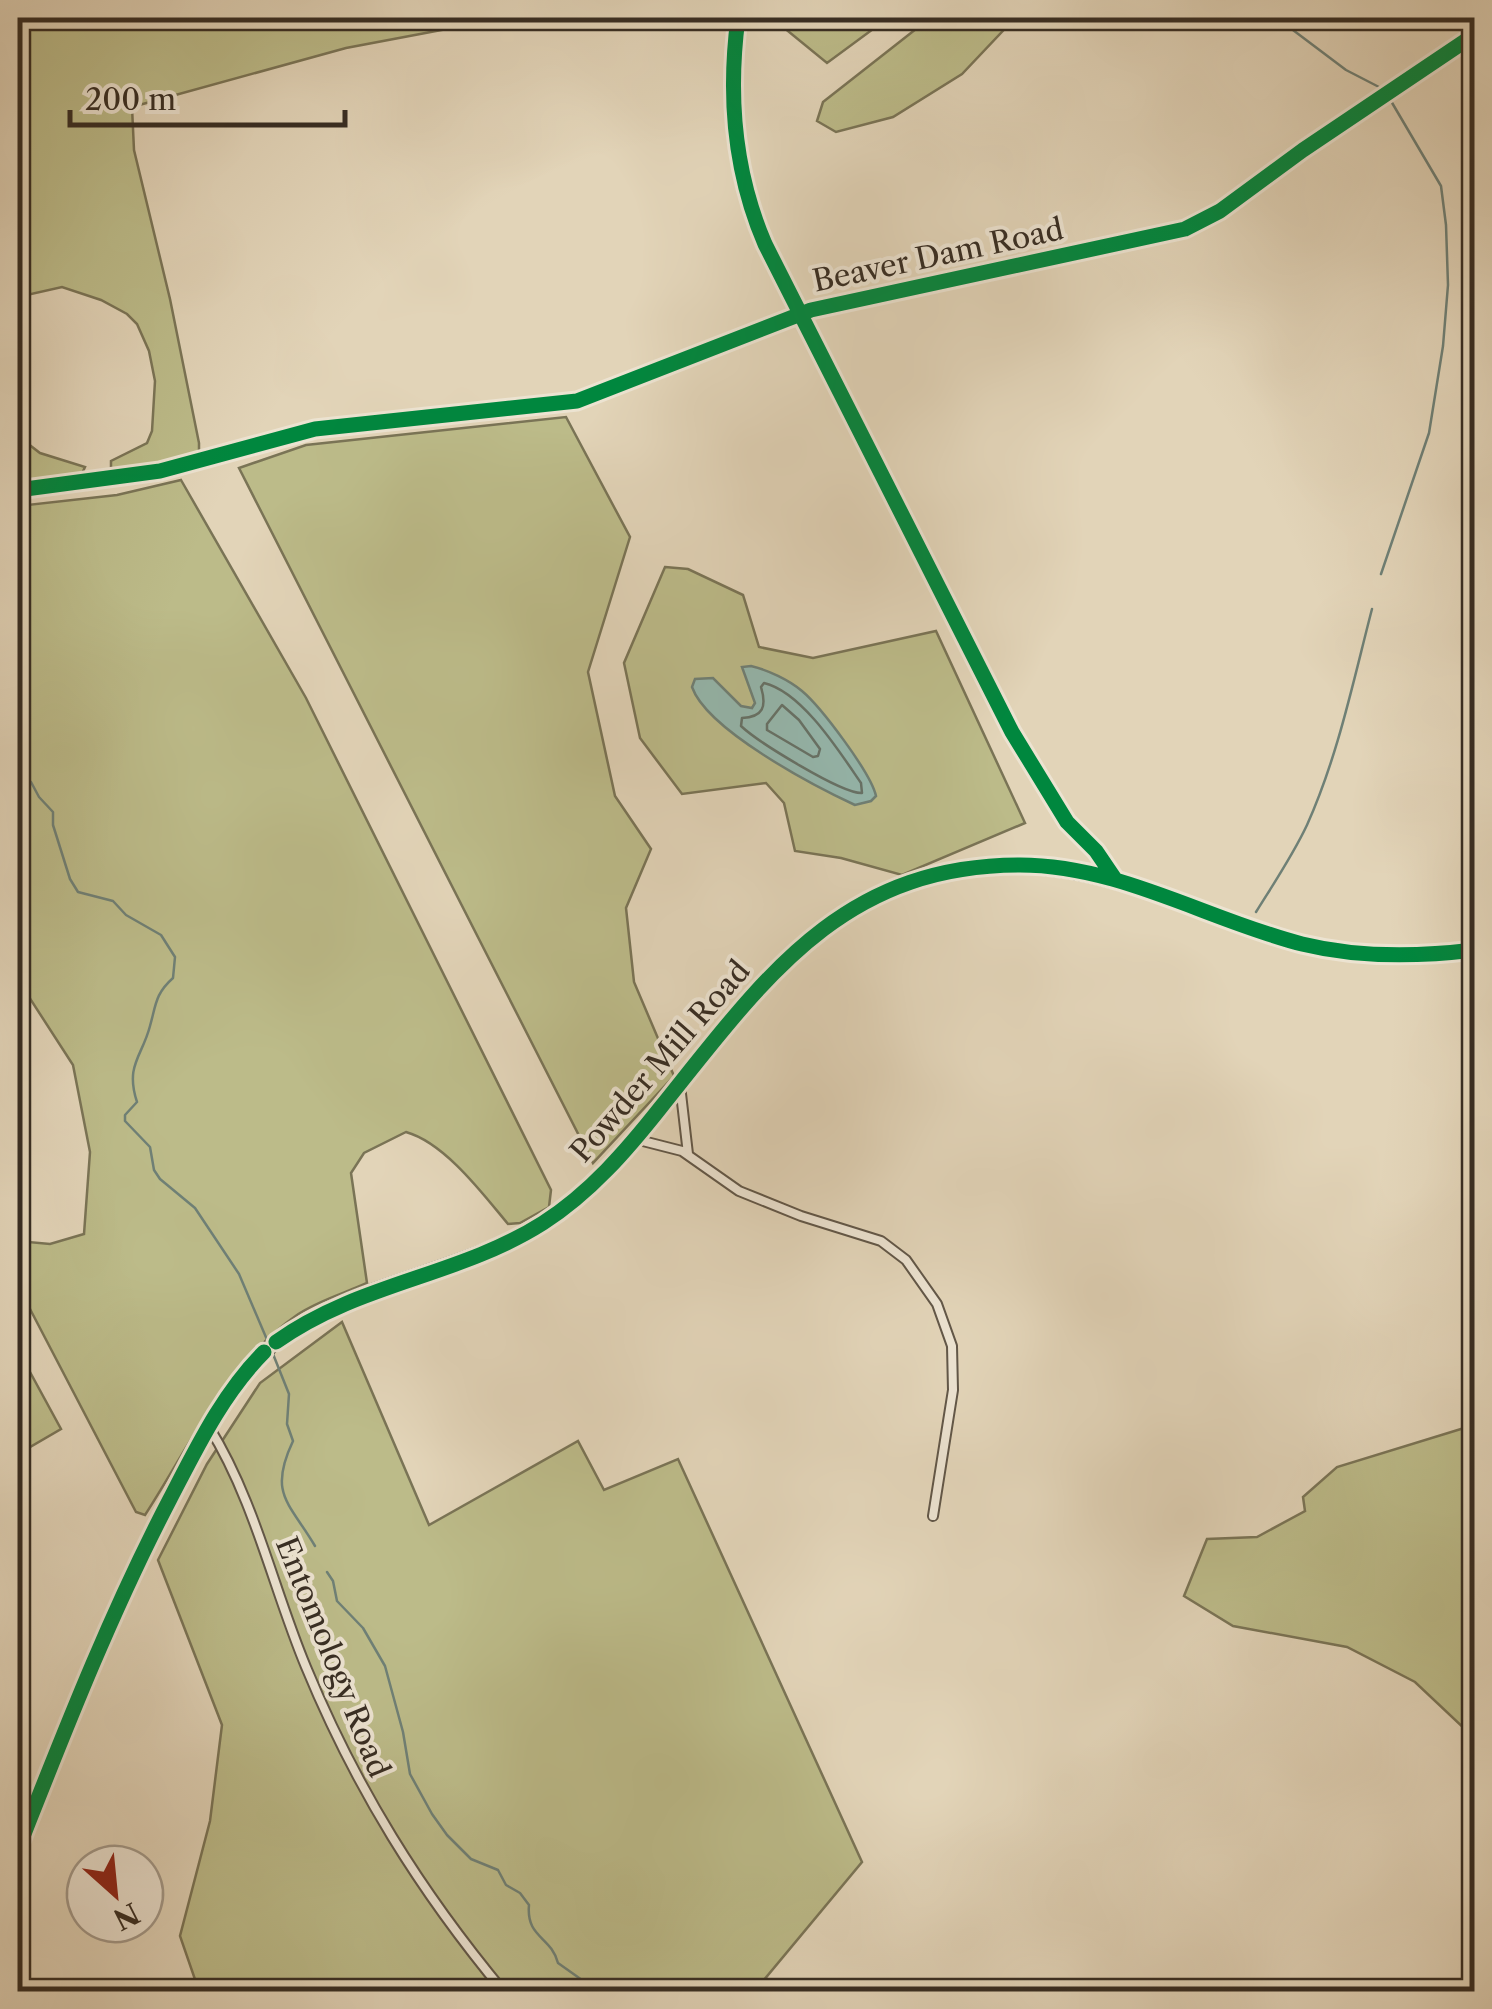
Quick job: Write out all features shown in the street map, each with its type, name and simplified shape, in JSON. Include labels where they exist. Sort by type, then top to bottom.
[{"type":"main road","name":"Beaver Dam Road","points":[[18,490],[160,471],[316,429],[577,401],[811,310],[1185,229],[1220,211],[1302,150],[1474,35]]},
{"type":"main road","name":"Powder Mill Road","points":[[18,1849],[119,1599],[208,1428],[236,1384],[264,1352],[338,1304],[482,1255],[520,1237],[575,1198],[636,1140],[763,983],[818,930],[850,908],[884,892],[956,870],[1018,865],[1070,869],[1115,879],[1251,928],[1331,950],[1410,956],[1474,950]]},
{"type":"street","points":[[680,1084],[688,1154]]},
{"type":"street","points":[[636,1140],[688,1154],[715,1176],[760,1200],[881,1241],[901,1255],[923,1282],[943,1314],[954,1366],[933,1516]]},
{"type":"street","name":"Entomology Road","points":[[208,1428],[239,1482],[304,1664],[336,1740],[369,1802],[504,1992]]},
{"type":"shaded area","points":[[18,18],[505,18],[346,48],[132,107],[134,150],[170,299],[199,443],[199,462],[111,477],[111,461],[147,443],[152,431],[155,381],[149,351],[137,324],[101,300],[62,287],[18,297]]},
{"type":"shaded area","points":[[772,18],[888,18],[827,63]]},
{"type":"shaded area","points":[[930,18],[1015,18],[962,74],[893,117],[836,132],[817,121],[823,102]]},
{"type":"shaded area","points":[[566,417],[630,537],[588,672],[615,796],[651,849],[626,908],[634,982],[674,1076],[593,1163],[239,468],[306,445]]},
{"type":"shaded area","points":[[18,436],[40,453],[85,467],[78,482],[18,490]]},
{"type":"shaded area","points":[[181,480],[306,698],[551,1190],[549,1207],[520,1223],[508,1224],[449,1158],[421,1138],[406,1132],[364,1153],[351,1173],[367,1283],[305,1310],[249,1357],[211,1407],[145,1515],[136,1512],[18,1286],[18,1241],[50,1244],[84,1234],[90,1152],[73,1065],[18,980],[18,506],[117,495]]},
{"type":"shaded area","points":[[665,567],[688,569],[743,595],[759,647],[813,658],[936,631],[1025,823],[902,875],[841,858],[795,851],[784,803],[766,783],[682,794],[640,738],[624,663]]},
{"type":"shaded area","points":[[342,1322],[429,1525],[578,1441],[604,1490],[678,1459],[862,1862],[758,1987],[760,1991],[199,1991],[180,1936],[210,1821],[222,1725],[158,1560],[207,1464],[260,1383]]},
{"type":"shaded area","points":[[18,1350],[61,1429],[18,1454]]},
{"type":"shaded area","points":[[1474,1425],[1474,1730],[1469,1733],[1415,1682],[1347,1647],[1233,1626],[1184,1596],[1207,1539],[1257,1537],[1305,1511],[1303,1497],[1337,1467]]},
{"type":"water","points":[[751,666],[785,679],[810,699],[865,772],[876,796],[871,801],[855,805],[764,755],[718,721],[692,687],[695,679],[713,678],[741,706],[752,708],[755,703],[742,667]]},
{"type":"waterway","points":[[1277,18],[1346,70],[1379,87]]},
{"type":"waterway","points":[[1381,574],[1429,433],[1448,285],[1441,186],[1391,101]]},
{"type":"waterway","points":[[1256,912],[1296,847],[1318,799],[1372,609]]},
{"type":"waterway","points":[[18,781],[31,782],[53,812],[53,825],[78,892],[113,901],[126,915],[161,935],[175,957],[173,978],[159,995],[136,1062],[133,1079],[137,1102],[125,1115],[125,1121],[150,1147],[154,1170],[160,1179],[195,1208],[239,1274],[268,1342]]},
{"type":"waterway","points":[[273,1354],[289,1394],[287,1424],[293,1441],[282,1486],[290,1507],[315,1546]]},
{"type":"waterway","points":[[327,1572],[337,1601],[363,1628],[385,1666],[410,1774],[432,1814],[471,1859],[498,1870],[506,1885],[520,1893],[529,1905],[535,1931],[558,1963],[582,1980]]},
{"type":"cycle path","points":[[738,18],[736,132],[746,189],[765,244],[1012,732],[1067,822],[1096,851],[1115,879]]},
{"type":"cycle path","points":[[18,490],[160,471],[315,429],[577,401],[811,310],[1185,229],[1220,211],[1474,35]]},
{"type":"cycle path","points":[[276,1342],[341,1306],[511,1241],[560,1211],[621,1155],[772,975],[812,938],[855,908],[903,885],[957,870],[1020,865],[1057,867],[1128,884],[1267,934],[1323,949],[1388,955],[1474,950]]},
{"type":"cycle path","points":[[18,1849],[148,1542],[212,1421],[264,1352]]}]
